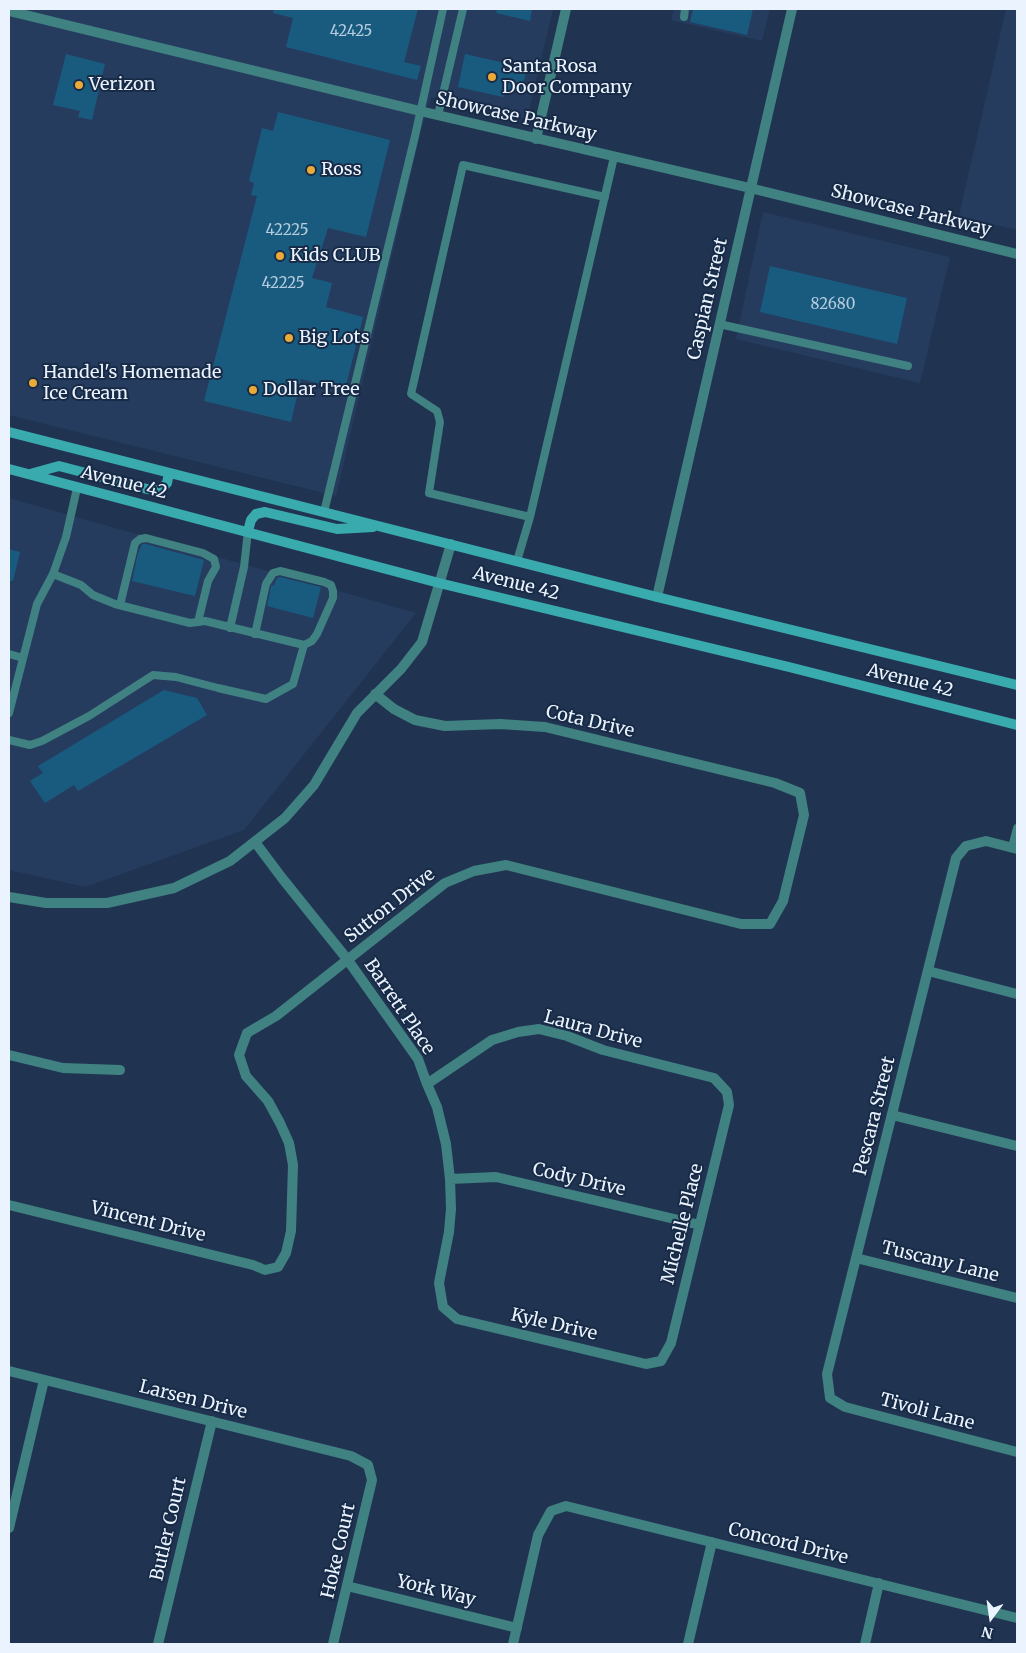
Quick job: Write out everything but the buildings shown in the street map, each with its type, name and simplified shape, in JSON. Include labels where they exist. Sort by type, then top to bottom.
[{"type":"main road","name":"Avenue 42","points":[[9,432],[657,597],[1017,685]]},
{"type":"main road","points":[[29,474],[59,466],[147,489],[160,490],[167,483],[169,473]]},
{"type":"main road","name":"Avenue 42","points":[[9,469],[439,583],[798,669],[1017,725]]},
{"type":"main road","points":[[248,531],[251,520],[256,514],[265,512],[337,529],[381,526]]},
{"type":"street","points":[[536,138],[566,9]]},
{"type":"street","name":"Caspian Street","points":[[657,597],[792,9]]},
{"type":"street","name":"Showcase Parkway","points":[[9,11],[438,116],[750,188],[1017,254]]},
{"type":"street","points":[[9,897],[46,903],[107,903],[174,888],[230,861],[255,842],[285,818],[314,785],[334,754],[356,712],[401,669],[422,642],[451,544]]},
{"type":"street","name":"Cota Drive","points":[[375,694],[394,709],[416,720],[445,726],[500,724],[545,727],[775,783],[800,793],[804,815],[783,901],[770,924]]},
{"type":"street","name":"Pescara Street","points":[[830,1398],[827,1374],[956,858],[966,846],[986,841],[1015,848]]},
{"type":"street","name":"Barrett Place","points":[[255,842],[347,959],[418,1059],[437,1107],[446,1144],[450,1179],[451,1209],[449,1232],[439,1283],[442,1307]]},
{"type":"street","name":"Sutton Drive","points":[[278,1267],[286,1253],[290,1231],[294,1165],[280,1123],[268,1101],[246,1076],[239,1055],[247,1034],[276,1016],[445,883],[474,871],[506,865],[741,924],[770,924]]},
{"type":"street","points":[[928,971],[1017,994]]},
{"type":"street","name":"Laura Drive","points":[[427,1084],[492,1040],[518,1032],[539,1029],[566,1036],[603,1050],[714,1078],[727,1092]]},
{"type":"street","points":[[9,1055],[62,1068],[120,1070]]},
{"type":"street","name":"Michelle Place","points":[[661,1361],[671,1343],[700,1226],[729,1105],[727,1092]]},
{"type":"street","points":[[892,1115],[1017,1146]]},
{"type":"street","name":"Cody Drive","points":[[450,1179],[496,1177],[700,1226]]},
{"type":"street","name":"Vincent Drive","points":[[9,1205],[253,1265],[265,1270],[278,1267]]},
{"type":"street","name":"Tuscany Lane","points":[[856,1258],[1017,1298]]},
{"type":"street","name":"Kyle Drive","points":[[442,1307],[457,1319],[646,1364],[661,1361]]},
{"type":"street","name":"Larsen Drive","points":[[9,1371],[351,1456],[368,1464]]},
{"type":"street","points":[[9,1528],[44,1380]]},
{"type":"street","name":"Tivoli Lane","points":[[830,1398],[845,1407],[1017,1452]]},
{"type":"street","name":"Butler Court","points":[[158,1644],[212,1421]]},
{"type":"street","name":"Hoke Court","points":[[333,1644],[372,1480],[368,1464]]},
{"type":"street","name":"Concord Drive","points":[[517,1628],[538,1535],[551,1511],[566,1506],[1017,1618]]},
{"type":"street","points":[[688,1644],[712,1542]]},
{"type":"street","points":[[865,1644],[879,1583]]},
{"type":"street","name":"York Way","points":[[347,1586],[517,1628]]},
{"type":"street","points":[[513,1644],[517,1628]]},
{"type":"lane","points":[[324,512],[443,9]]},
{"type":"lane","points":[[438,116],[463,9]]},
{"type":"lane","points":[[517,561],[530,517],[614,157]]},
{"type":"lane","points":[[530,517],[429,493],[440,422],[437,411],[412,394],[463,166],[605,197]]},
{"type":"lane","points":[[719,324],[908,366]]},
{"type":"lane","points":[[9,713],[38,604],[53,574],[66,537],[77,488]]},
{"type":"lane","points":[[230,628],[244,567],[248,531]]},
{"type":"lane","points":[[120,605],[135,543],[140,539],[146,538],[203,553],[214,559],[216,566],[208,581],[198,622]]},
{"type":"lane","points":[[53,574],[81,585],[93,595],[120,605],[190,623],[205,621],[230,628],[255,634],[304,645],[312,641],[318,634],[333,598],[331,585],[280,571],[273,573],[266,584],[255,634]]},
{"type":"lane","points":[[9,740],[30,745],[42,741],[89,716],[154,675],[176,677],[266,698],[293,684],[304,645]]},
{"type":"lane","points":[[9,654],[23,658]]},
{"type":"lane","points":[[1015,848],[1017,828]]},
{"type":"shaded area","points":[[9,9],[553,9],[527,119],[431,97],[421,131],[336,496],[9,415]]},
{"type":"shaded area","points":[[674,9],[770,9],[762,41],[671,20]]},
{"type":"shaded area","points":[[1006,9],[1017,9],[1017,230],[959,216]]},
{"type":"shaded area","points":[[763,212],[950,257],[920,383],[736,339]]},
{"type":"shaded area","points":[[9,498],[416,613],[244,830],[85,887],[9,870]]},
{"type":"place","name":"Santa Rosa Door Company","points":[[492,77]]},
{"type":"place","name":"Verizon","points":[[79,85]]},
{"type":"place","name":"Ross","points":[[311,170]]},
{"type":"place","name":"Kids CLUB","points":[[280,256]]},
{"type":"place","name":"Big Lots","points":[[289,338]]},
{"type":"place","name":"Handel's Homemade Ice Cream","points":[[33,383]]},
{"type":"place","name":"Dollar Tree","points":[[253,390]]}]
